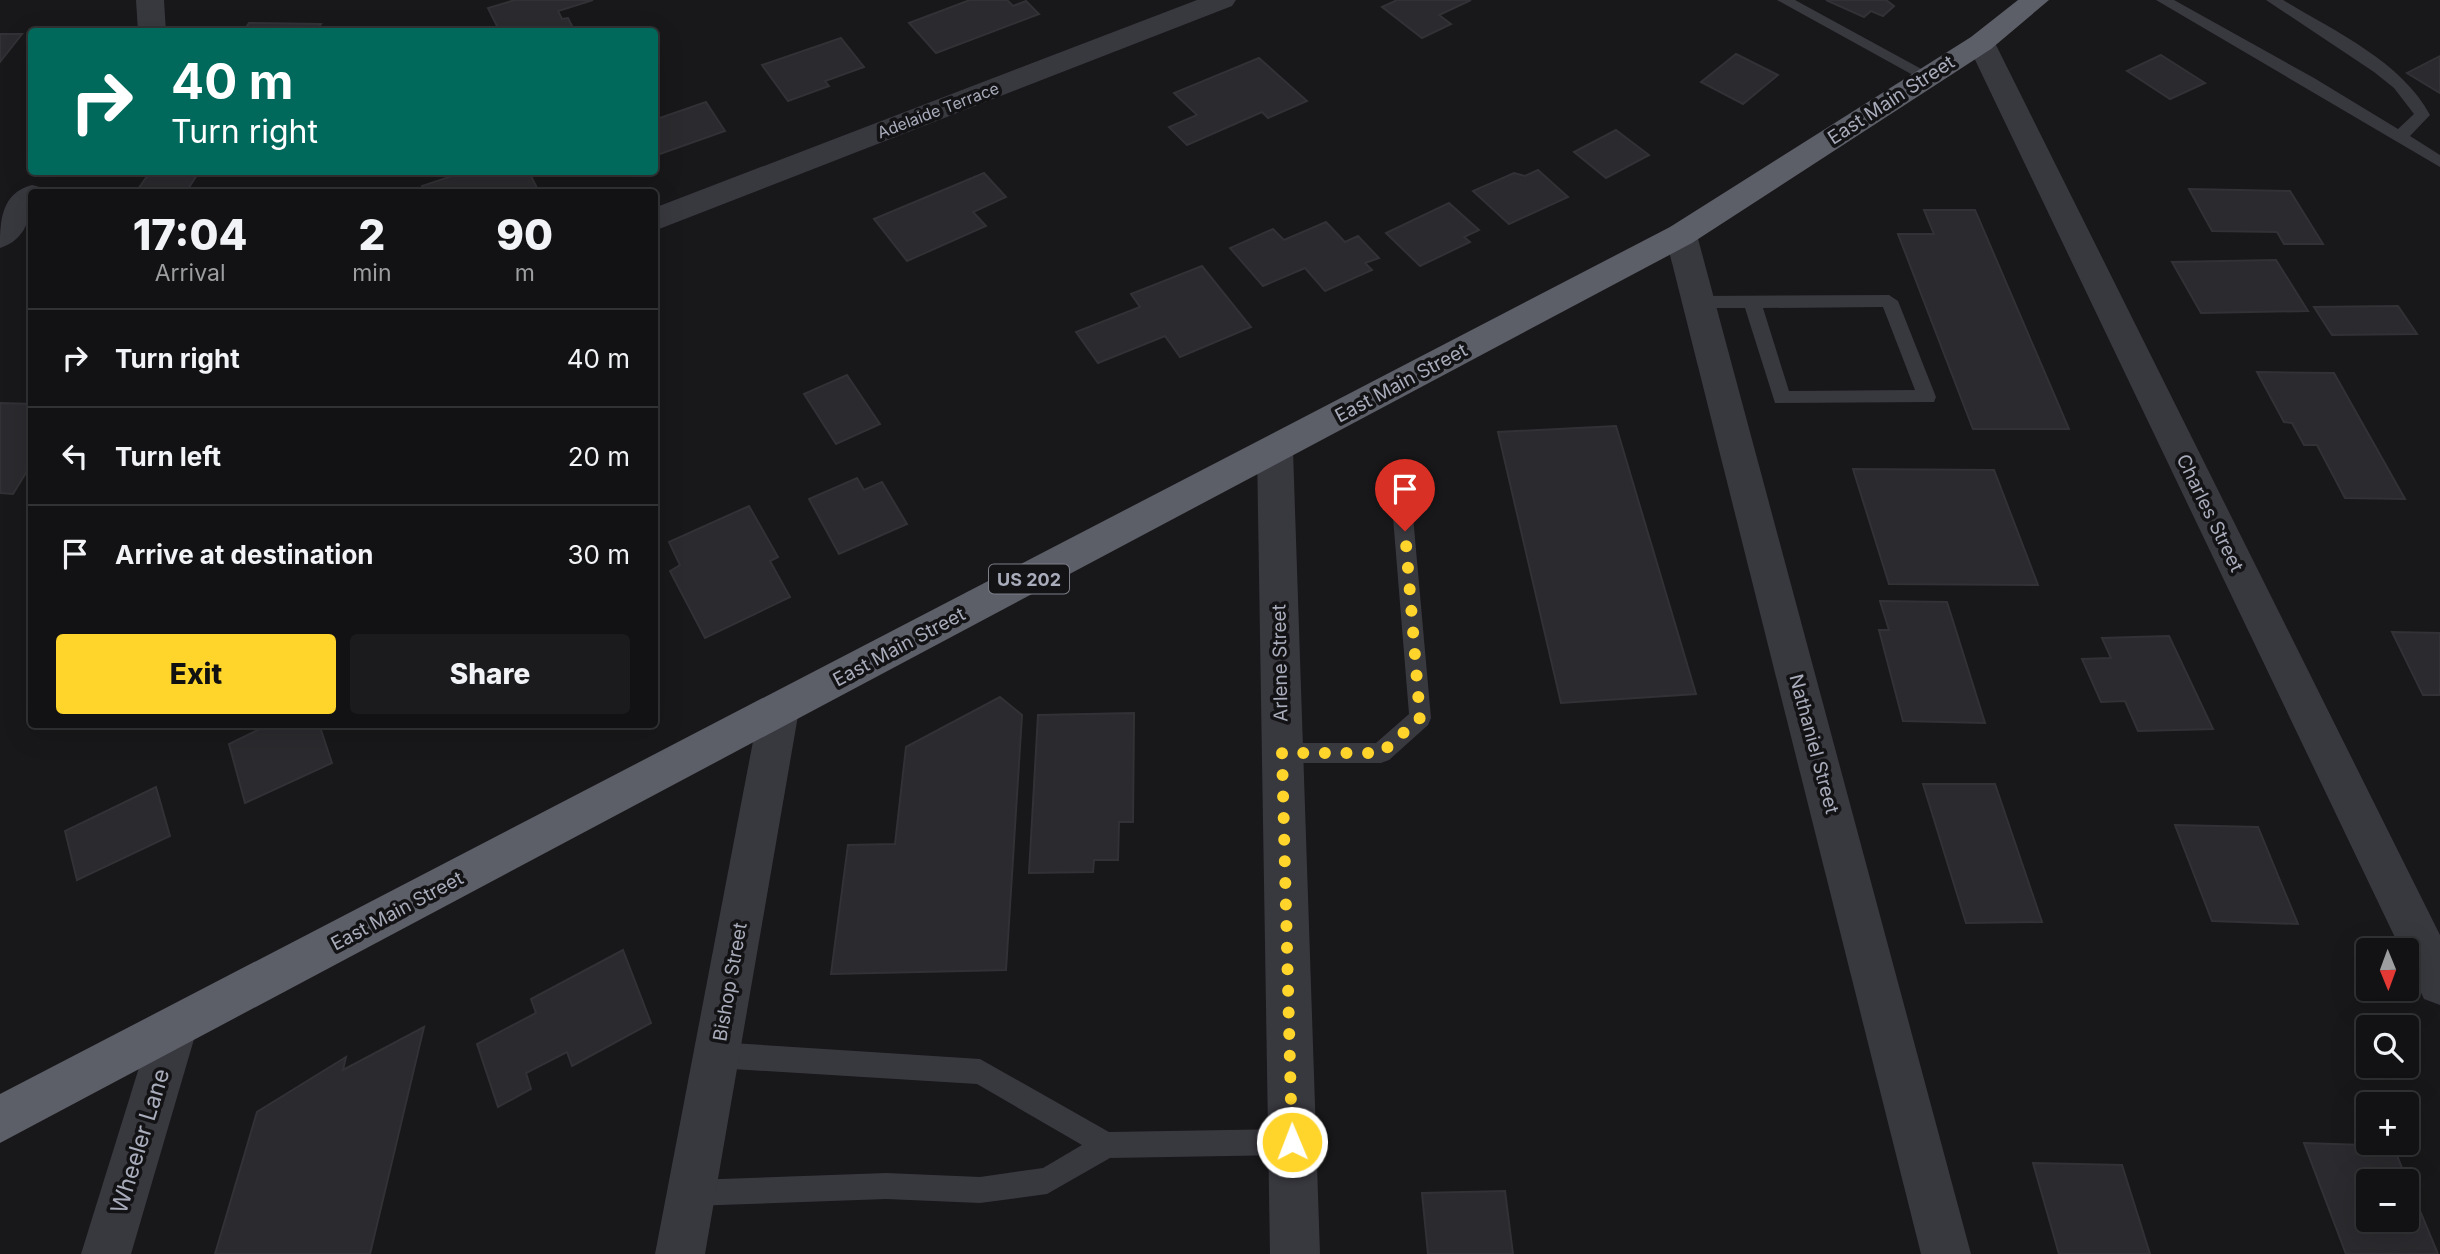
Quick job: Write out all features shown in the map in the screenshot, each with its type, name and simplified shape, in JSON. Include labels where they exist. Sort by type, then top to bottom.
[{"type":"highway","name":"East Main Street","points":[[0,1119],[1681,235],[1980,43],[2035,0]]},
{"type":"street","points":[[150,0],[152,28]]},
{"type":"street","name":"Adelaide Terrace","points":[[658,218],[1223,0]]},
{"type":"street","name":"Charles Street","points":[[1980,43],[2440,983]]},
{"type":"street","points":[[0,237],[28,201]]},
{"type":"street","name":"Nathaniel Street","points":[[1681,235],[1946,1254]]},
{"type":"street","name":"Arlene Street","points":[[1275,450],[1295,1254]]},
{"type":"street","name":"Bishop Street","points":[[680,1254],[779,710]]},
{"type":"street","name":"Wheeler Lane","points":[[106,1254],[174,1029]]},
{"type":"lane","points":[[1783,0],[1928,77]]},
{"type":"lane","points":[[2273,0],[2396,80],[2418,102],[2421,115],[2399,136]]},
{"type":"lane","points":[[2169,1],[2308,81],[2440,162]]},
{"type":"lane","points":[[1699,302],[1889,301],[1927,397],[1782,398],[1752,302]]},
{"type":"lane","points":[[1282,753],[1381,753],[1420,718],[1402,505]]},
{"type":"lane","points":[[716,1055],[979,1072],[1107,1145]]},
{"type":"lane","points":[[691,1193],[886,1186],[980,1190],[1047,1181],[1107,1145],[1292,1142]]},
{"type":"building","points":[[515,0],[593,0],[558,11],[562,19],[568,18],[573,28],[498,28],[488,8]]},
{"type":"building","points":[[970,0],[1007,0],[1013,6],[1026,1],[1039,14],[936,53],[909,23]]},
{"type":"building","points":[[1397,0],[1471,0],[1439,15],[1451,24],[1422,38],[1382,7]]},
{"type":"building","points":[[1826,0],[1886,0],[1894,6],[1883,16],[1871,11],[1864,17]]},
{"type":"building","points":[[249,23],[321,24],[318,28],[246,28]]},
{"type":"building","points":[[0,34],[22,34],[0,62]]},
{"type":"building","points":[[841,38],[864,67],[825,81],[829,86],[788,101],[762,65]]},
{"type":"building","points":[[1736,54],[1778,75],[1743,104],[1701,82]]},
{"type":"building","points":[[2161,55],[2205,83],[2170,99],[2127,71]]},
{"type":"building","points":[[2440,56],[2440,93],[2407,73]]},
{"type":"building","points":[[1259,58],[1307,101],[1268,118],[1262,112],[1187,145],[1169,127],[1197,115],[1174,93]]},
{"type":"building","points":[[706,102],[725,131],[658,155],[658,119]]},
{"type":"building","points":[[1616,130],[1649,155],[1606,178],[1574,152]]},
{"type":"building","points":[[1538,170],[1568,197],[1509,224],[1473,191],[1514,173],[1525,176]]},
{"type":"building","points":[[984,173],[1006,197],[973,212],[986,226],[907,261],[874,219]]},
{"type":"building","points":[[148,175],[197,175],[188,189],[138,189]]},
{"type":"building","points":[[455,175],[530,175],[538,189],[424,189],[422,186]]},
{"type":"building","points":[[2189,189],[2290,191],[2323,244],[2284,244],[2277,232],[2212,231]]},
{"type":"building","points":[[1449,203],[1479,230],[1464,237],[1470,242],[1420,266],[1386,233]]},
{"type":"building","points":[[1924,210],[1975,210],[2069,429],[1973,429],[1898,234],[1934,234]]},
{"type":"building","points":[[1326,222],[1345,242],[1358,236],[1379,258],[1365,263],[1372,270],[1325,291],[1305,268],[1263,286],[1230,248],[1273,229],[1284,240]]},
{"type":"building","points":[[2276,260],[2308,311],[2201,313],[2172,262]]},
{"type":"building","points":[[1202,266],[1251,327],[1180,357],[1165,336],[1098,363],[1076,332],[1140,307],[1131,294]]},
{"type":"building","points":[[2398,306],[2417,334],[2332,335],[2314,307]]},
{"type":"building","points":[[2257,372],[2334,373],[2405,499],[2345,498],[2317,445],[2304,445],[2292,423],[2284,422]]},
{"type":"building","points":[[847,375],[880,424],[836,444],[804,394]]},
{"type":"building","points":[[0,403],[28,404],[28,470],[13,494],[0,493]]},
{"type":"building","points":[[1616,426],[1696,694],[1561,703],[1498,432]]},
{"type":"building","points":[[1853,469],[1994,470],[2038,585],[1889,584]]},
{"type":"building","points":[[857,478],[864,490],[882,482],[907,524],[839,554],[809,499]]},
{"type":"building","points":[[749,506],[778,557],[770,561],[790,597],[705,638],[670,571],[680,565],[669,542]]},
{"type":"building","points":[[1880,601],[1947,602],[1985,723],[1903,721],[1879,630],[1889,630]]},
{"type":"building","points":[[2392,632],[2440,633],[2440,695],[2423,695]]},
{"type":"building","points":[[2169,636],[2213,729],[2138,731],[2125,701],[2101,702],[2082,659],[2111,658],[2102,638]]},
{"type":"building","points":[[1000,697],[1022,715],[1006,970],[831,974],[848,845],[895,844],[906,747]]},
{"type":"building","points":[[1134,713],[1133,822],[1119,822],[1118,860],[1094,860],[1093,872],[1029,873],[1038,715]]},
{"type":"building","points":[[262,728],[320,728],[332,763],[245,803],[229,744]]},
{"type":"building","points":[[1923,784],[1995,784],[2042,922],[1966,923]]},
{"type":"building","points":[[156,787],[170,836],[77,880],[65,831]]},
{"type":"building","points":[[2175,825],[2258,827],[2298,924],[2212,921]]},
{"type":"building","points":[[623,950],[651,1023],[572,1066],[567,1052],[526,1073],[531,1089],[498,1107],[477,1044],[536,1013],[531,999]]},
{"type":"building","points":[[424,1027],[370,1254],[215,1254],[257,1112],[346,1057],[343,1070]]},
{"type":"building","points":[[2304,1143],[2356,1145],[2356,1155],[2397,1155],[2403,1169],[2356,1169],[2356,1232],[2419,1232],[2419,1208],[2438,1254],[2346,1254]]},
{"type":"building","points":[[2033,1163],[2122,1165],[2150,1254],[2059,1254]]},
{"type":"building","points":[[1505,1191],[1513,1254],[1428,1254],[1422,1193]]},
{"type":"route","points":[[1292,1142],[1282,753],[1381,753],[1420,718],[1405,531]]}]
